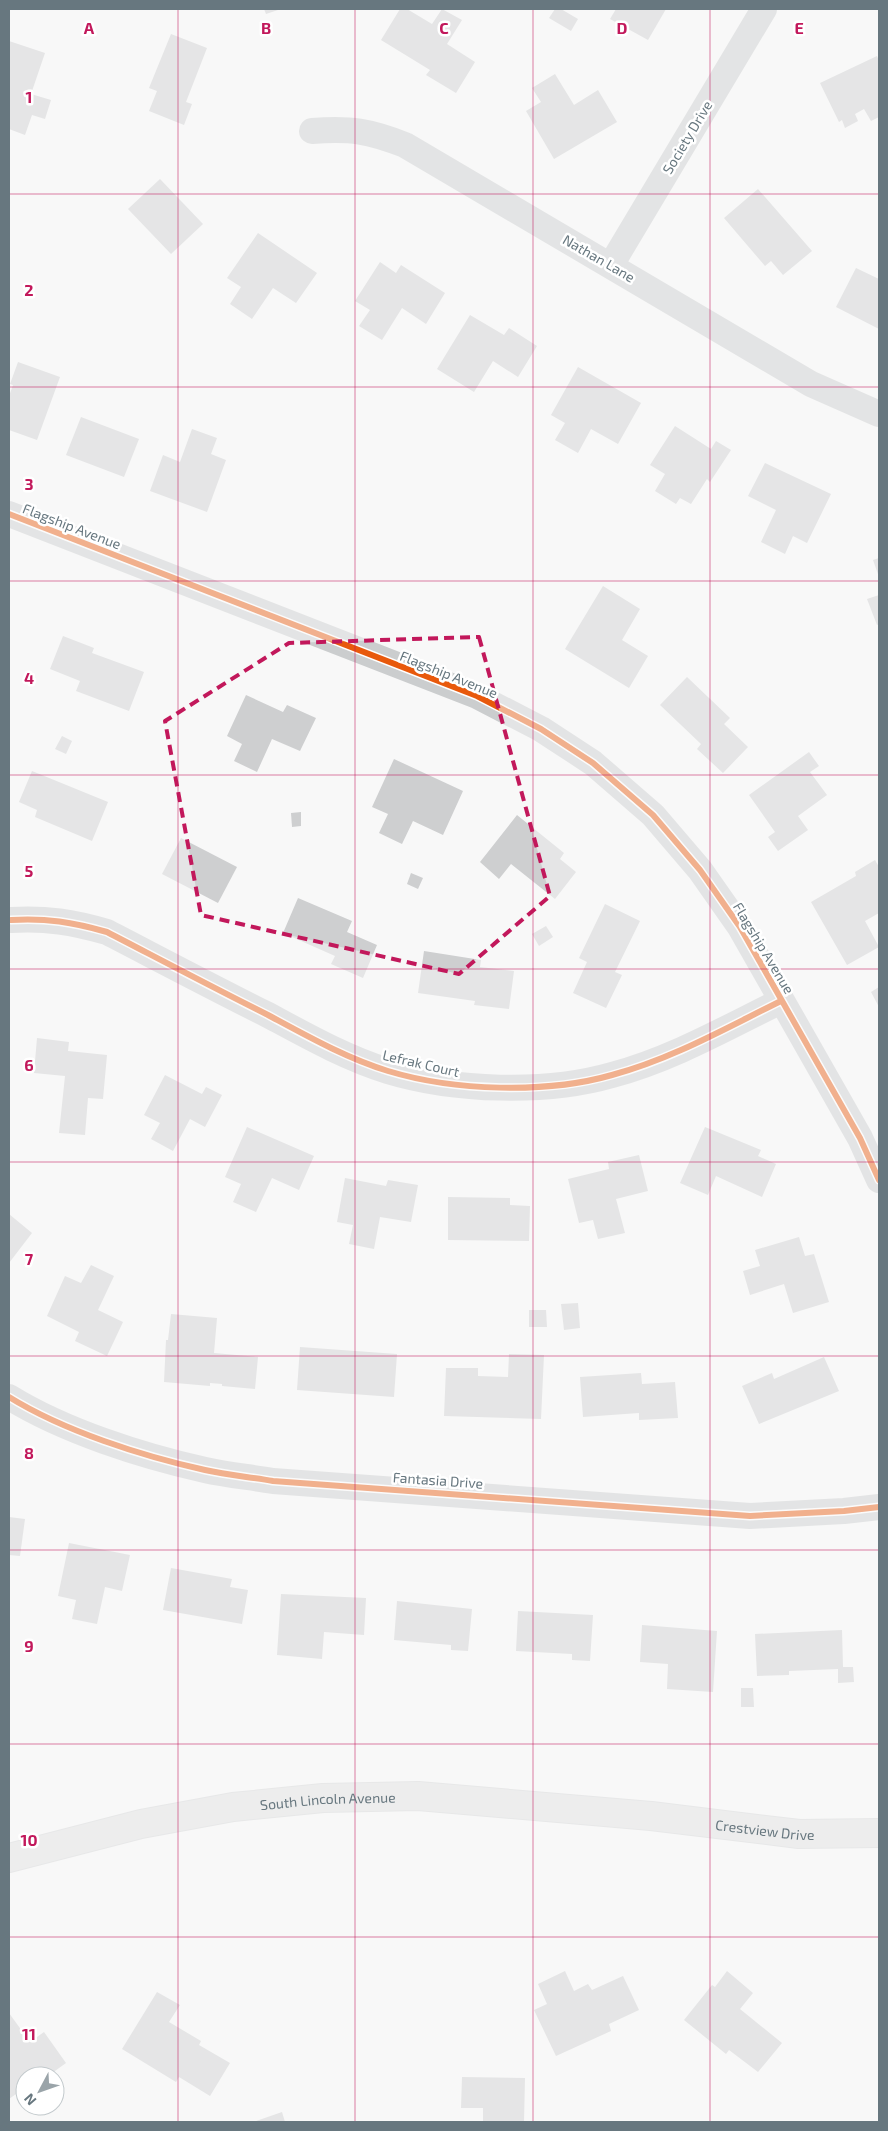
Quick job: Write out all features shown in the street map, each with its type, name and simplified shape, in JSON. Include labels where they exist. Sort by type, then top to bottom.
[{"type":"main road","name":"South Lincoln Avenue","points":[[9,1858],[123,1828],[196,1814],[233,1807],[323,1798],[418,1796],[651,1816]]},
{"type":"main road","name":"Crestview Drive","points":[[651,1816],[799,1834],[879,1833]]},
{"type":"street","name":"Society Drive","points":[[611,265],[764,9]]},
{"type":"street","name":"Nathan Lane","points":[[312,131],[340,129],[374,133],[405,144],[811,384],[879,414]]},
{"type":"street","name":"Flagship Avenue","points":[[9,514],[477,696],[541,729],[593,763],[653,815],[706,878],[740,927],[860,1138],[879,1180]]},
{"type":"street","name":"Lefrak Court","points":[[11,920],[35,918],[70,922],[107,932],[337,1051],[388,1071],[451,1084],[492,1088],[553,1086],[611,1076],[665,1058],[781,1001]]},
{"type":"street","name":"Fantasia Drive","points":[[9,1397],[68,1427],[146,1454],[206,1470],[273,1481],[750,1516],[844,1511],[879,1507]]},
{"type":"highlighted area","points":[[479,637],[550,896],[459,974],[201,915],[165,721],[289,643]]},
{"type":"building","points":[[264,9],[281,9],[266,14]]},
{"type":"building","points":[[400,9],[407,9],[432,24],[442,9],[462,20],[447,44],[475,62],[456,93],[426,75],[430,70],[381,40]]},
{"type":"building","points":[[555,9],[561,9],[578,19],[571,31],[549,18]]},
{"type":"building","points":[[616,9],[666,9],[648,40],[610,19]]},
{"type":"building","points":[[171,34],[207,48],[186,102],[192,104],[184,125],[149,111],[157,91],[149,88]]},
{"type":"building","points":[[9,41],[45,53],[31,94],[51,100],[45,119],[32,115],[25,135],[9,129]]},
{"type":"building","points":[[877,56],[879,61],[879,117],[871,121],[864,109],[855,114],[858,121],[845,128],[842,120],[839,122],[820,83]]},
{"type":"building","points":[[555,74],[574,105],[598,90],[617,122],[554,159],[526,111],[541,102],[532,88]]},
{"type":"building","points":[[160,179],[203,224],[171,254],[128,209]]},
{"type":"building","points":[[758,189],[812,251],[783,275],[771,261],[765,266],[724,218]]},
{"type":"building","points":[[258,233],[317,273],[296,303],[273,288],[252,319],[230,304],[241,287],[227,278]]},
{"type":"building","points":[[380,262],[396,273],[401,265],[445,293],[426,324],[402,308],[382,340],[359,326],[370,310],[355,301]]},
{"type":"building","points":[[856,268],[879,279],[879,329],[836,307]]},
{"type":"building","points":[[470,315],[504,335],[509,328],[537,346],[518,377],[493,361],[474,392],[437,369]]},
{"type":"building","points":[[18,362],[60,377],[37,440],[9,430],[9,396],[13,385],[10,384]]},
{"type":"building","points":[[578,367],[641,403],[618,444],[591,429],[578,453],[555,440],[565,423],[551,415]]},
{"type":"building","points":[[81,417],[139,439],[124,477],[66,455]]},
{"type":"building","points":[[675,426],[711,449],[716,441],[731,450],[710,482],[707,479],[691,504],[680,498],[676,504],[655,491],[665,474],[650,465]]},
{"type":"building","points":[[192,429],[217,438],[211,454],[226,460],[207,512],[150,491],[163,455],[180,462]]},
{"type":"building","points":[[765,463],[831,494],[807,543],[793,536],[785,554],[761,542],[776,510],[748,496]]},
{"type":"building","points":[[879,558],[879,577],[873,560]]},
{"type":"building","points":[[603,586],[640,609],[622,640],[648,656],[629,688],[565,649]]},
{"type":"building","points":[[879,595],[879,624],[877,625],[867,599]]},
{"type":"building","points":[[63,636],[94,648],[92,653],[144,672],[129,711],[76,691],[80,681],[50,669]]},
{"type":"building","points":[[687,677],[730,718],[724,724],[748,747],[723,773],[697,749],[701,744],[660,705]]},
{"type":"building","points":[[246,695],[283,712],[287,705],[316,718],[300,751],[272,739],[257,772],[234,761],[242,744],[227,736]]},
{"type":"building","points":[[62,736],[72,741],[66,754],[55,749]]},
{"type":"building","points":[[809,752],[819,766],[810,772],[827,795],[798,816],[808,830],[778,851],[768,837],[775,832],[749,795]]},
{"type":"building","points":[[394,759],[463,791],[443,835],[413,821],[402,844],[379,833],[388,814],[372,807]]},
{"type":"building","points":[[32,771],[108,802],[92,841],[35,817],[37,810],[19,802]]},
{"type":"building","points":[[301,812],[301,826],[292,827],[291,813]]},
{"type":"building","points":[[517,815],[564,853],[560,859],[576,872],[555,899],[511,864],[499,879],[480,862]]},
{"type":"building","points":[[181,838],[237,867],[218,903],[162,874]]},
{"type":"building","points":[[875,860],[879,867],[879,913],[865,921],[879,947],[847,965],[811,902],[856,876],[855,872]]},
{"type":"building","points":[[411,873],[423,878],[418,889],[407,884]]},
{"type":"building","points":[[298,898],[352,921],[347,932],[377,945],[363,978],[331,964],[335,956],[283,933]]},
{"type":"building","points":[[605,904],[640,921],[615,972],[622,975],[606,1008],[573,993],[587,962],[579,958]]},
{"type":"building","points":[[546,926],[553,937],[539,946],[532,934]]},
{"type":"building","points":[[424,951],[481,960],[480,967],[514,971],[509,1009],[474,1005],[475,1001],[418,993]]},
{"type":"building","points":[[879,987],[879,1007],[871,992]]},
{"type":"building","points":[[37,1038],[69,1042],[68,1051],[107,1055],[103,1099],[88,1098],[85,1135],[59,1133],[65,1076],[34,1073]]},
{"type":"building","points":[[165,1075],[202,1094],[206,1087],[222,1095],[205,1127],[190,1119],[173,1151],[151,1139],[160,1123],[144,1115]]},
{"type":"building","points":[[247,1127],[314,1156],[299,1190],[272,1178],[256,1212],[233,1202],[241,1184],[225,1177]]},
{"type":"building","points":[[705,1127],[761,1150],[758,1156],[776,1164],[762,1197],[716,1176],[708,1195],[680,1183]]},
{"type":"building","points":[[639,1155],[648,1191],[616,1199],[625,1233],[598,1239],[593,1220],[579,1223],[568,1179],[609,1169],[608,1162]]},
{"type":"building","points":[[345,1178],[386,1186],[388,1180],[418,1185],[411,1222],[380,1217],[374,1249],[349,1244],[353,1225],[337,1222]]},
{"type":"building","points":[[448,1197],[510,1198],[510,1205],[530,1206],[529,1241],[448,1240]]},
{"type":"building","points":[[9,1214],[32,1233],[9,1263]]},
{"type":"building","points":[[799,1237],[805,1256],[814,1254],[829,1302],[793,1313],[784,1284],[750,1295],[743,1271],[760,1266],[755,1250]]},
{"type":"building","points":[[91,1265],[114,1276],[98,1310],[123,1322],[107,1356],[75,1341],[79,1332],[47,1316],[65,1276],[81,1283]]},
{"type":"building","points":[[578,1303],[580,1328],[564,1330],[561,1304]]},
{"type":"building","points":[[529,1310],[546,1310],[547,1327],[529,1327]]},
{"type":"building","points":[[171,1314],[217,1318],[214,1353],[258,1357],[255,1389],[210,1383],[210,1386],[164,1382],[166,1340],[168,1340]]},
{"type":"building","points":[[300,1347],[397,1354],[394,1397],[297,1390]]},
{"type":"building","points":[[509,1354],[544,1355],[541,1419],[444,1416],[446,1368],[478,1368],[478,1376],[508,1377]]},
{"type":"building","points":[[824,1357],[839,1391],[759,1424],[742,1386],[772,1373],[774,1379]]},
{"type":"building","points":[[641,1373],[642,1384],[675,1382],[678,1418],[639,1420],[639,1413],[583,1417],[580,1377]]},
{"type":"building","points":[[9,1517],[25,1519],[20,1556],[9,1555]]},
{"type":"building","points":[[69,1543],[130,1555],[122,1591],[105,1587],[97,1624],[72,1619],[76,1600],[58,1596]]},
{"type":"building","points":[[171,1568],[232,1579],[230,1587],[248,1590],[242,1624],[163,1610]]},
{"type":"building","points":[[281,1594],[366,1598],[364,1635],[324,1632],[322,1659],[277,1655]]},
{"type":"building","points":[[397,1601],[472,1609],[468,1651],[451,1650],[451,1645],[394,1640]]},
{"type":"building","points":[[518,1611],[593,1615],[590,1661],[572,1660],[572,1654],[516,1651]]},
{"type":"building","points":[[642,1625],[717,1631],[713,1692],[667,1689],[668,1664],[640,1662]]},
{"type":"building","points":[[842,1630],[843,1667],[853,1667],[854,1682],[838,1683],[838,1669],[789,1671],[789,1675],[757,1676],[755,1634]]},
{"type":"building","points":[[741,1688],[753,1688],[754,1707],[741,1707]]},
{"type":"building","points":[[565,1971],[574,1991],[588,1984],[592,1990],[623,1976],[639,2010],[609,2024],[611,2031],[556,2056],[534,2010],[547,2004],[538,1984]]},
{"type":"building","points":[[727,1971],[753,1993],[740,2009],[782,2043],[758,2072],[729,2050],[726,2054],[684,2020],[712,1985],[715,1987]]},
{"type":"building","points":[[157,1992],[180,2005],[169,2022],[201,2041],[199,2045],[230,2063],[210,2096],[179,2077],[176,2082],[122,2049]]},
{"type":"building","points":[[9,2013],[30,2042],[44,2032],[66,2063],[62,2066],[15,2066],[15,2095],[9,2099]]},
{"type":"building","points":[[462,2077],[525,2078],[524,2122],[483,2122],[483,2108],[461,2108]]},
{"type":"building","points":[[282,2112],[285,2122],[253,2122]]},
{"type":"cycle path","points":[[9,514],[477,696],[541,729],[593,763],[653,815],[700,870],[740,927],[860,1138],[879,1180]]},
{"type":"cycle path","points":[[11,920],[59,922],[107,932],[312,1039],[357,1060],[414,1078],[470,1086],[500,1088],[558,1085],[612,1075],[677,1052],[781,1001]]},
{"type":"cycle path","points":[[9,1397],[54,1421],[130,1450],[205,1470],[273,1481],[750,1516],[844,1511],[879,1507]]}]
